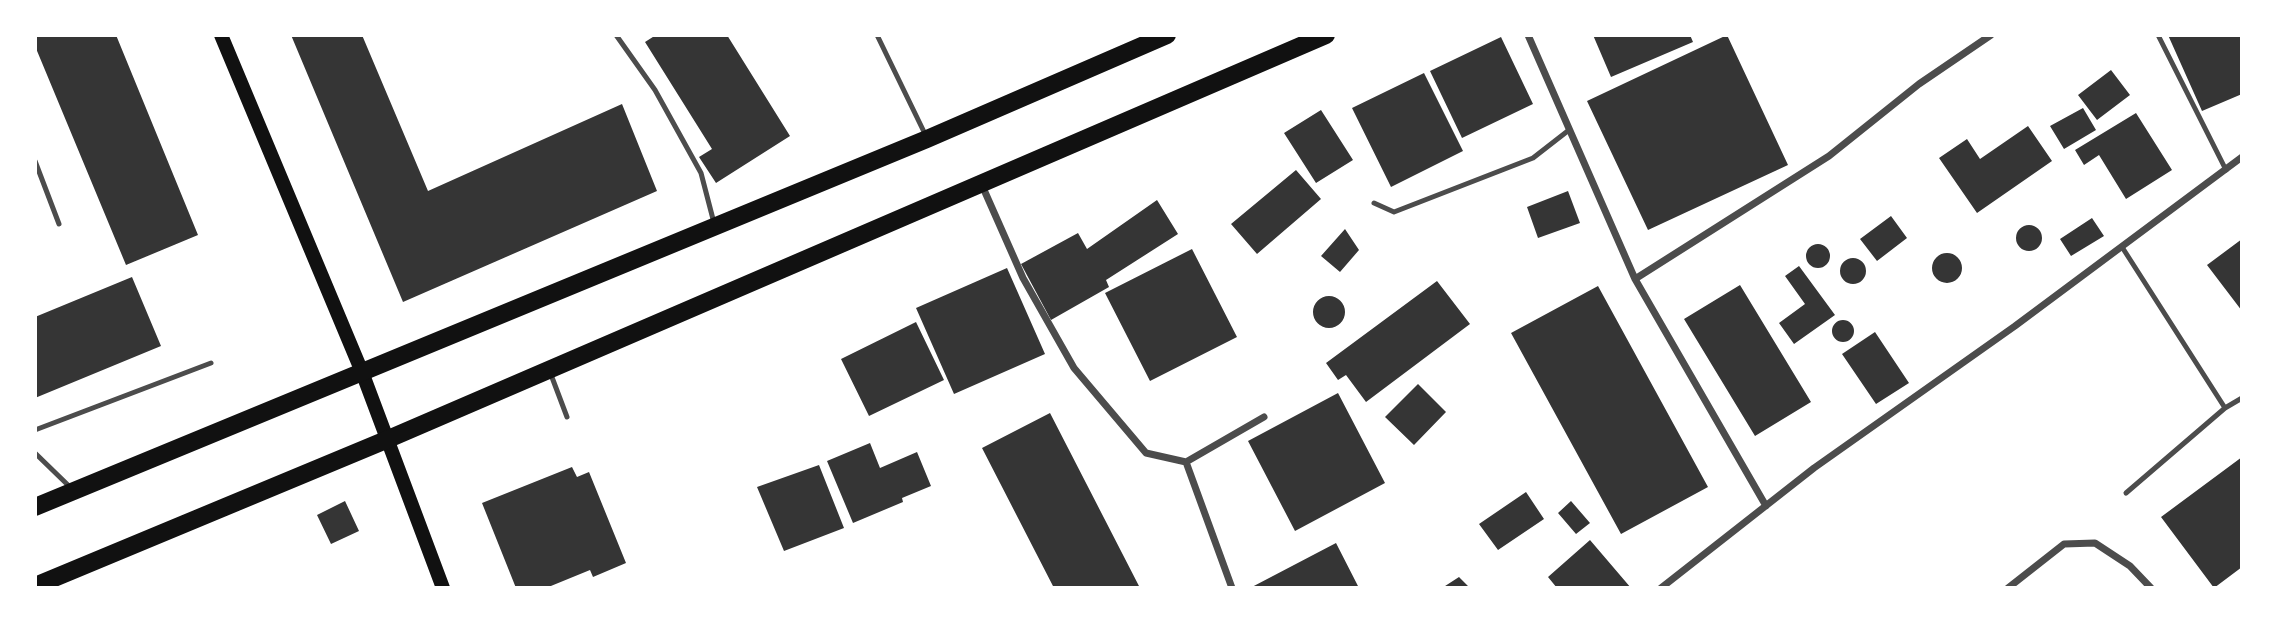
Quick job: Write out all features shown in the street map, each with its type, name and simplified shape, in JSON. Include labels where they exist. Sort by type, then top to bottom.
[{"type":"main road","points":[[221,35],[362,372],[443,588]]},
{"type":"main road","points":[[35,507],[927,139],[1167,35]]},
{"type":"main road","points":[[35,586],[386,440],[1326,35]]},
{"type":"street","points":[[1528,35],[1635,279],[1766,506]]},
{"type":"street","points":[[1635,279],[1829,156],[1919,84],[1991,35]]},
{"type":"street","points":[[1661,588],[1766,506],[2242,157]]},
{"type":"street","points":[[981,182],[1023,278],[1074,368],[1146,453],[1186,462],[1265,417]]},
{"type":"street","points":[[1186,462],[1233,588]]},
{"type":"street","points":[[2008,588],[2064,544],[2095,543],[2130,566],[2151,588]]},
{"type":"lane","points":[[616,35],[654,90],[701,173],[715,226]]},
{"type":"lane","points":[[877,35],[927,139]]},
{"type":"lane","points":[[2158,35],[2226,170]]},
{"type":"lane","points":[[1374,202],[1394,212],[1533,158],[1569,130]]},
{"type":"lane","points":[[35,161],[59,224]]},
{"type":"lane","points":[[2122,247],[2225,408]]},
{"type":"lane","points":[[35,430],[211,363]]},
{"type":"lane","points":[[549,369],[567,417]]},
{"type":"lane","points":[[2126,493],[2225,408],[2242,398]]},
{"type":"lane","points":[[35,453],[74,490]]},
{"type":"building","points":[[35,35],[116,35],[198,235],[126,265],[35,46]]},
{"type":"building","points":[[291,35],[362,35],[428,191],[622,104],[657,191],[403,302]]},
{"type":"building","points":[[656,35],[727,35],[790,136],[716,183],[699,157],[712,149],[645,42]]},
{"type":"building","points":[[1593,35],[1690,35],[1693,42],[1611,77]]},
{"type":"building","points":[[1727,35],[1788,165],[1648,230],[1587,101]]},
{"type":"building","points":[[2168,35],[2242,35],[2242,94],[2202,111]]},
{"type":"building","points":[[1501,37],[1533,104],[1462,138],[1430,71]]},
{"type":"building","points":[[2111,70],[2130,95],[2097,120],[2078,95]]},
{"type":"building","points":[[1424,73],[1463,151],[1391,187],[1352,108]]},
{"type":"building","points":[[2083,108],[2096,130],[2064,149],[2050,126]]},
{"type":"building","points":[[1321,110],[1353,160],[1316,183],[1284,133]]},
{"type":"building","points":[[2136,113],[2172,170],[2126,199],[2099,155],[2084,165],[2075,150]]},
{"type":"building","points":[[2028,126],[2052,161],[1977,213],[1939,158],[1967,139],[1980,159]]},
{"type":"building","points":[[1296,170],[1321,199],[1257,254],[1231,224]]},
{"type":"building","points":[[1568,191],[1580,223],[1538,238],[1527,207]]},
{"type":"building","points":[[1157,200],[1178,234],[1106,280],[1109,287],[1051,320],[1021,264],[1078,233],[1087,249]]},
{"type":"building","points":[[1891,216],[1907,238],[1877,261],[1860,239]]},
{"type":"building","points":[[2092,218],[2104,236],[2071,256],[2060,239]]},
{"type":"building","points":[[2029,225],[2038,229],[2042,238],[2038,247],[2029,251],[2020,247],[2016,238],[2020,229]]},
{"type":"building","points":[[1345,229],[1359,250],[1340,272],[1321,256]]},
{"type":"building","points":[[2242,239],[2242,311],[2207,265]]},
{"type":"building","points":[[1818,244],[1829,251],[1830,256],[1823,267],[1818,268],[1807,261],[1806,256],[1813,245]]},
{"type":"building","points":[[1192,249],[1237,337],[1150,381],[1105,293]]},
{"type":"building","points":[[1947,253],[1957,258],[1962,268],[1957,278],[1947,283],[1937,278],[1932,268],[1937,258]]},
{"type":"building","points":[[1853,258],[1862,262],[1866,271],[1862,280],[1853,284],[1844,280],[1840,271],[1844,262]]},
{"type":"building","points":[[1799,266],[1835,315],[1794,344],[1779,323],[1805,304],[1785,276]]},
{"type":"building","points":[[1007,268],[1045,354],[954,394],[916,308]]},
{"type":"building","points":[[132,277],[161,346],[35,398],[35,317]]},
{"type":"building","points":[[1437,281],[1470,324],[1366,402],[1346,375],[1338,380],[1326,363]]},
{"type":"building","points":[[1740,285],[1811,402],[1755,436],[1684,319]]},
{"type":"building","points":[[1598,286],[1708,487],[1621,534],[1511,333]]},
{"type":"building","points":[[1329,296],[1340,301],[1345,312],[1340,323],[1329,328],[1318,323],[1313,312],[1318,301]]},
{"type":"building","points":[[1843,320],[1851,323],[1854,331],[1851,339],[1843,342],[1835,339],[1832,331],[1835,323]]},
{"type":"building","points":[[916,322],[944,380],[869,416],[841,359]]},
{"type":"building","points":[[1875,332],[1909,383],[1876,404],[1842,354]]},
{"type":"building","points":[[1418,384],[1446,412],[1414,445],[1385,417]]},
{"type":"building","points":[[1338,393],[1385,483],[1295,531],[1248,441]]},
{"type":"building","points":[[1050,413],[1140,588],[1054,588],[982,448]]},
{"type":"building","points":[[870,443],[880,468],[917,452],[931,486],[902,498],[903,502],[853,523],[827,461]]},
{"type":"building","points":[[2242,457],[2242,567],[2214,588],[2161,517]]},
{"type":"building","points":[[819,465],[844,528],[784,551],[757,487]]},
{"type":"building","points":[[572,467],[577,477],[589,472],[626,563],[593,577],[590,570],[546,588],[516,588],[482,503]]},
{"type":"building","points":[[1526,492],[1544,519],[1498,550],[1479,524]]},
{"type":"building","points":[[345,501],[359,531],[331,544],[317,515]]},
{"type":"building","points":[[1571,501],[1590,523],[1576,534],[1558,513]]},
{"type":"building","points":[[1590,540],[1631,588],[1557,588],[1548,577]]},
{"type":"building","points":[[1336,543],[1359,588],[1250,588]]},
{"type":"building","points":[[1459,577],[1470,588],[1442,588]]}]
